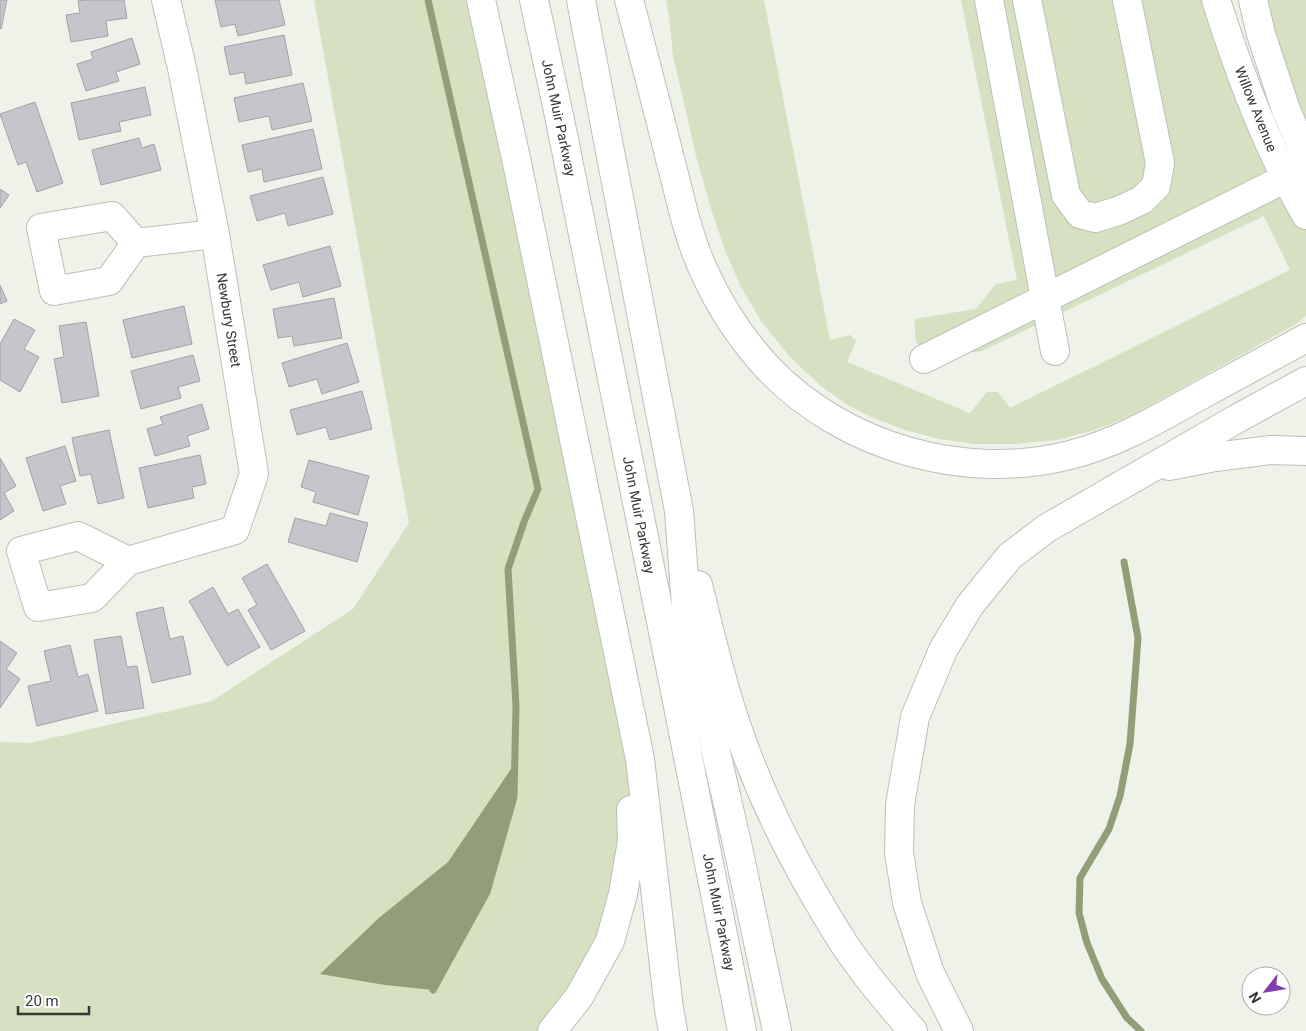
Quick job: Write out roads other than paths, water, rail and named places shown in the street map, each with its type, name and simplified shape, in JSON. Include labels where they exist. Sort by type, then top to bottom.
[{"type":"main road","name":"Newbury Street","points":[[128,561],[235,530],[254,474],[215,234],[182,68],[166,0]]},
{"type":"main road","points":[[481,0],[517,163],[640,759],[673,1031]]},
{"type":"main road","name":"John Muir Parkway","points":[[534,0],[562,129],[742,1031]]},
{"type":"main road","points":[[581,0],[679,511],[720,674],[754,772],[775,822],[799,868],[825,914],[851,954],[884,998],[913,1031]]},
{"type":"main road","points":[[629,0],[688,228],[712,290],[738,332],[770,369],[807,402],[849,428],[896,448],[946,460],[996,464],[1046,460],[1070,455],[1118,439],[1306,338]]},
{"type":"main road","points":[[989,0],[1055,350]]},
{"type":"main road","points":[[1027,0],[1066,194],[1080,214],[1095,218],[1118,211],[1142,200],[1156,186],[1160,163],[1127,0]]},
{"type":"main road","name":"Willow Avenue","points":[[1216,0],[1228,40],[1254,108],[1296,175],[1306,215]]},
{"type":"main road","name":"Willow Avenue","points":[[1253,0],[1261,34],[1286,110],[1306,157]]},
{"type":"main road","points":[[924,360],[1296,175]]},
{"type":"main road","points":[[136,243],[215,234]]},
{"type":"main road","points":[[959,1031],[930,973],[908,904],[899,853],[900,805],[915,717],[943,650],[970,605],[1010,556],[1047,528],[1306,381]]},
{"type":"main road","points":[[1148,470],[1215,457],[1272,450],[1306,451]]},
{"type":"main road","points":[[679,511],[687,619],[777,1031]]},
{"type":"main road","points":[[552,1031],[579,997],[610,942],[623,894],[632,841],[624,681]]},
{"type":"waterway","points":[[428,0],[538,489],[524,522],[508,569],[516,706],[514,797],[487,892],[433,990]]},
{"type":"waterway","points":[[1124,562],[1138,638],[1130,744],[1120,796],[1109,829],[1080,878],[1079,913],[1087,943],[1102,979],[1127,1018],[1141,1031]]}]
